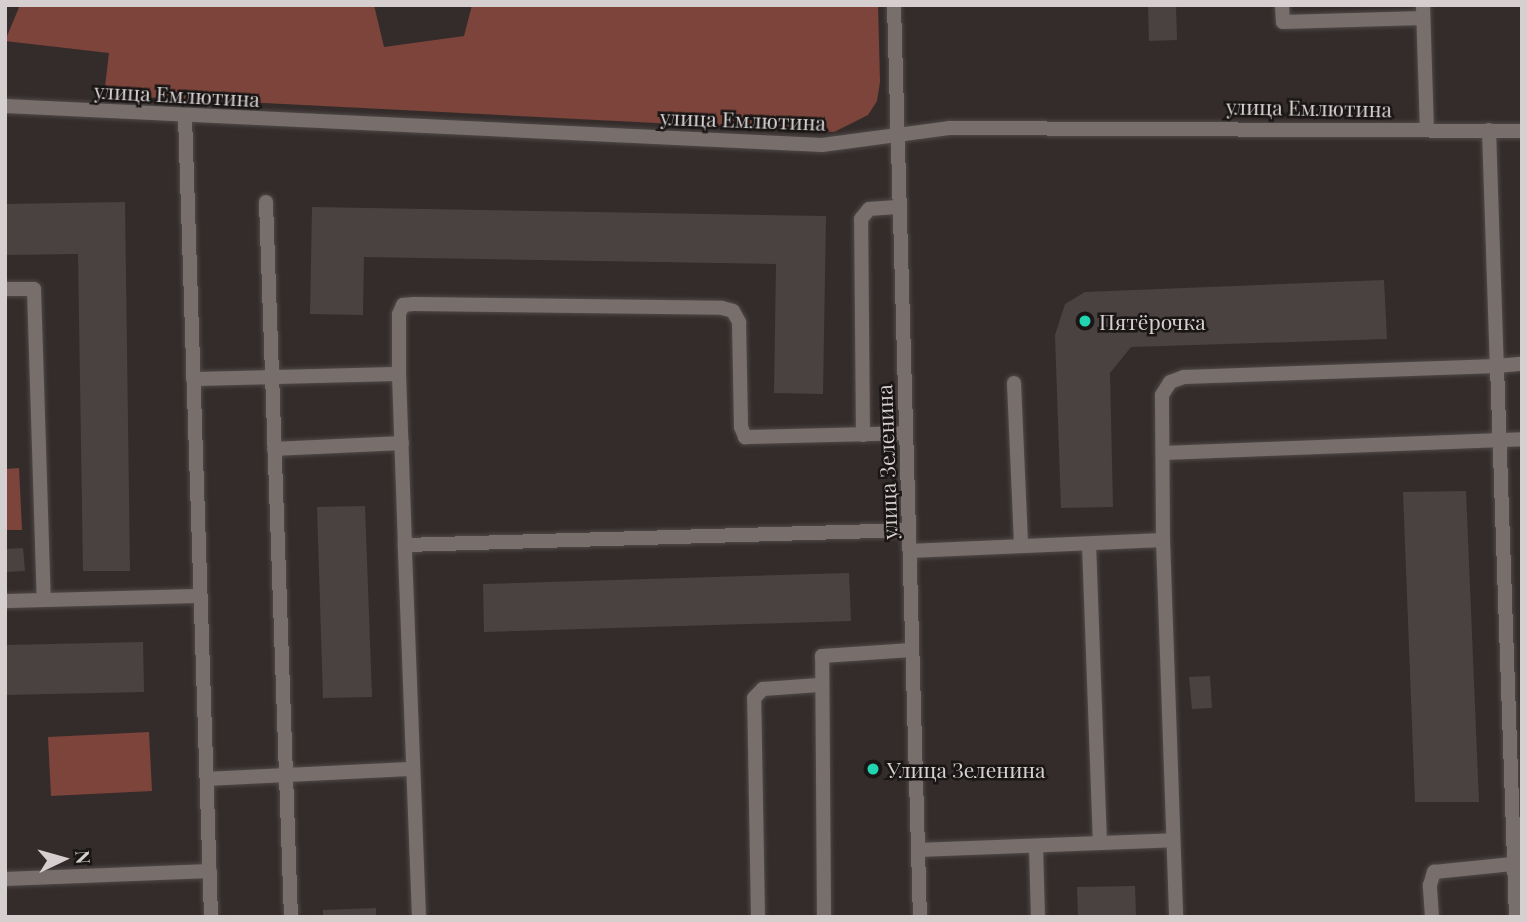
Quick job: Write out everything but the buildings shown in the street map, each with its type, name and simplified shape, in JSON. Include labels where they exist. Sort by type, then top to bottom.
[{"type":"street","name":"улица Зеленина","points":[[894,5],[920,917]]},
{"type":"street","points":[[1282,5],[1283,22],[1423,11],[1427,129]]},
{"type":"street","name":"улица Емлютина","points":[[5,106],[822,145],[949,128],[1522,131]]},
{"type":"street","points":[[185,116],[211,917]]},
{"type":"street","points":[[1489,130],[1516,917]]},
{"type":"street","points":[[266,202],[292,917]]},
{"type":"street","points":[[863,435],[861,219],[869,209],[901,208]]},
{"type":"street","points":[[5,289],[34,289],[44,599]]},
{"type":"street","points":[[419,917],[399,374],[399,314],[403,305],[722,308],[733,311],[739,322],[741,427],[746,437],[906,433]]},
{"type":"street","points":[[1176,917],[1163,541],[1162,395],[1170,382],[1184,377],[1522,363]]},
{"type":"street","points":[[193,379],[399,374]]},
{"type":"street","points":[[1014,383],[1021,546]]},
{"type":"street","points":[[1163,453],[1522,439]]},
{"type":"street","points":[[274,449],[402,443]]},
{"type":"street","points":[[405,544],[909,530]]},
{"type":"street","points":[[910,551],[1163,541]]},
{"type":"street","points":[[1089,544],[1100,843]]},
{"type":"street","points":[[5,601],[200,596]]},
{"type":"street","points":[[824,917],[819,685],[822,656],[912,650]]},
{"type":"street","points":[[758,917],[754,698],[763,689],[819,685]]},
{"type":"street","points":[[207,779],[413,769]]},
{"type":"street","points":[[918,850],[1173,840]]},
{"type":"street","points":[[1036,846],[1038,917]]},
{"type":"street","points":[[1432,917],[1430,885],[1434,872],[1513,864]]},
{"type":"street","points":[[5,879],[210,871]]},
{"type":"shaded area","points":[[20,5],[374,5],[384,47],[464,36],[472,5],[878,5],[880,82],[877,101],[868,115],[834,132],[104,95],[109,53],[5,41]]},
{"type":"shaded area","points":[[19,468],[22,530],[5,530],[5,469]]},
{"type":"shaded area","points":[[149,732],[152,791],[51,796],[48,737]]},
{"type":"place","name":"Пятёрочка","points":[[1085,321]]},
{"type":"place","name":"Улица Зеленина","points":[[873,769]]}]
